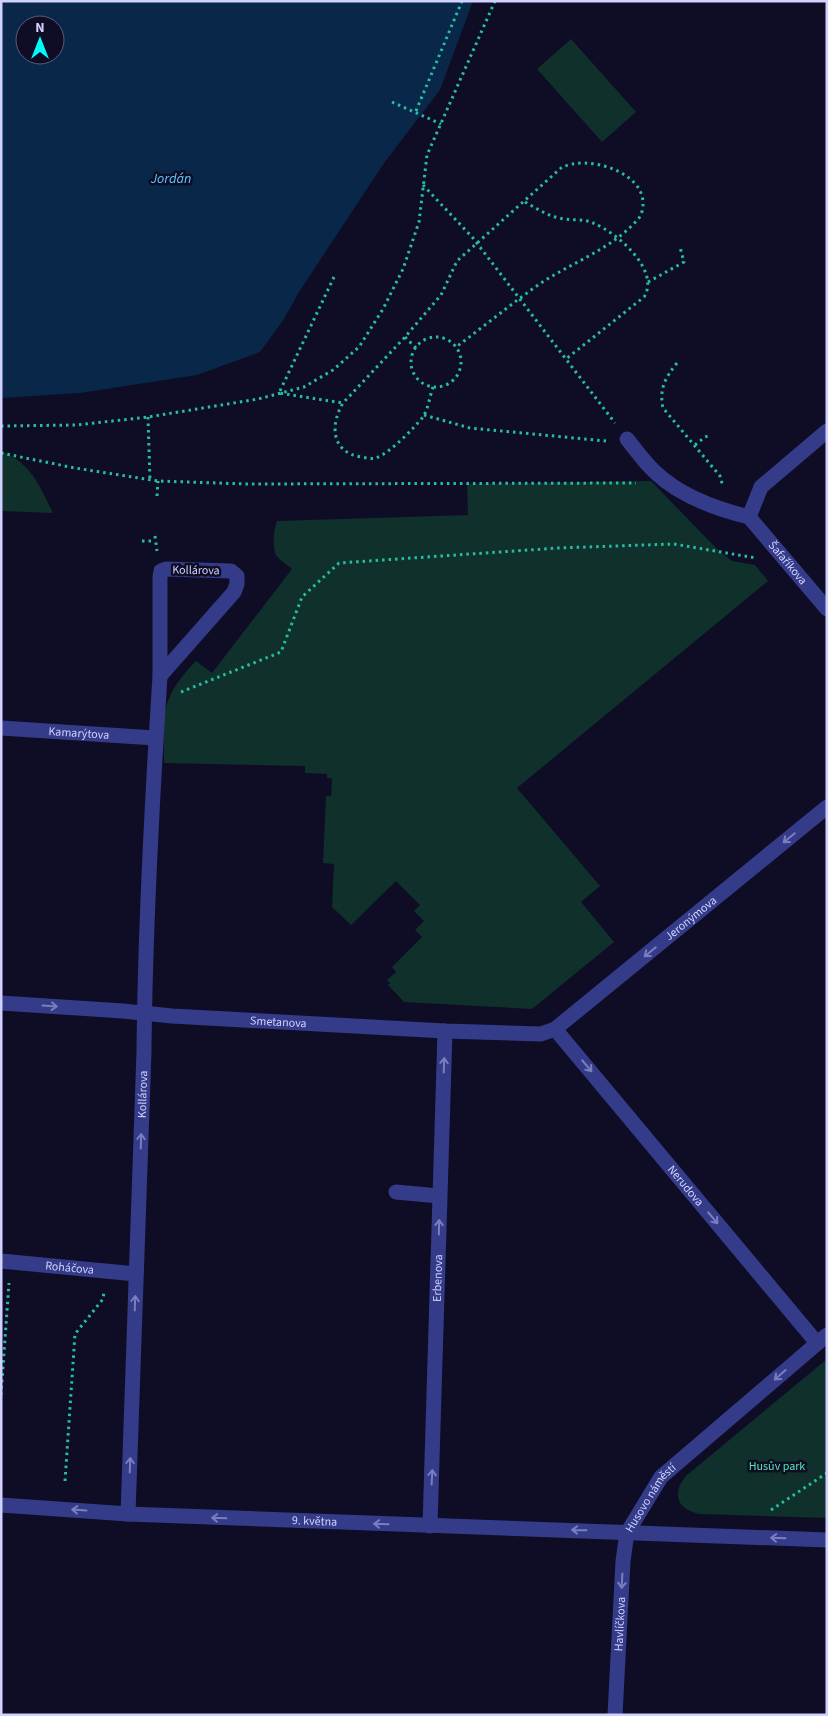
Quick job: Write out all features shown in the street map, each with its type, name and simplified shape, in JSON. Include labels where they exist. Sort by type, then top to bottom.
[{"type":"street","points":[[627,439],[655,472],[677,488],[717,509],[749,517],[760,487],[827,431]]},
{"type":"street","name":"Šafaříkova","points":[[749,517],[827,609]]},
{"type":"street","name":"Kollárova","points":[[128,1514],[144,1013],[155,738],[160,676],[161,571],[166,569],[231,571],[237,576],[234,592],[160,676]]},
{"type":"street","name":"Kamarýtova","points":[[1,728],[155,738]]},
{"type":"street","name":"Jeronýmova","points":[[555,1029],[827,807]]},
{"type":"street","name":"Smetanova","points":[[1,1003],[172,1016],[445,1030],[541,1034],[555,1029]]},
{"type":"street","name":"Nerudova","points":[[555,1029],[822,1339]]},
{"type":"street","name":"Erbenova","points":[[430,1526],[445,1030]]},
{"type":"street","points":[[396,1192],[439,1196]]},
{"type":"street","name":"Roháčova","points":[[1,1261],[136,1274]]},
{"type":"street","name":"Husovo náměstí","points":[[822,1339],[661,1477],[627,1533],[827,1540]]},
{"type":"street","name":"9. května","points":[[1,1505],[128,1514],[627,1533]]},
{"type":"street","name":"Havlíčkova","points":[[615,1715],[623,1560],[627,1533]]},
{"type":"path","points":[[416,111],[462,1]]},
{"type":"path","points":[[1,426],[77,425],[148,417],[258,399],[304,387],[332,370],[359,347],[383,310],[403,269],[419,222],[427,155],[495,1]]},
{"type":"path","points":[[392,102],[416,111],[441,124]]},
{"type":"path","points":[[433,387],[424,416],[390,449],[376,458],[368,459],[353,456],[346,452],[338,442],[334,427],[338,411],[343,403],[405,337],[441,295],[457,261],[566,165],[581,162],[618,171],[638,186],[643,197],[640,217],[618,238],[538,285],[456,347]]},
{"type":"path","points":[[422,185],[476,243],[627,439],[615,441],[592,440],[470,428],[424,416]]},
{"type":"path","points":[[525,202],[546,214],[560,218],[590,221],[596,224],[618,238],[645,270],[649,288],[644,297],[566,359]]},
{"type":"path","points":[[648,282],[684,262],[680,247]]},
{"type":"path","points":[[279,393],[334,277]]},
{"type":"path","points":[[405,337],[416,348]]},
{"type":"path","points":[[436,337],[451,342],[456,347],[460,354],[461,363],[460,371],[455,379],[441,387],[433,387],[418,380],[411,364],[412,355],[416,348],[428,339],[436,337]]},
{"type":"path","points":[[677,363],[667,375],[662,386],[663,408],[722,479],[723,491],[717,509]]},
{"type":"path","points":[[279,393],[343,403]]},
{"type":"path","points":[[148,417],[150,480]]},
{"type":"path","points":[[695,446],[705,437],[711,436]]},
{"type":"path","points":[[1,453],[75,468],[158,481],[246,484],[641,483]]},
{"type":"path","points":[[157,496],[158,481]]},
{"type":"path","points":[[142,541],[155,541]]},
{"type":"path","points":[[159,701],[281,652],[302,597],[339,563],[558,548],[674,544],[789,564]]},
{"type":"path","points":[[1,1395],[9,1283]]},
{"type":"path","points":[[65,1481],[76,1334],[103,1299]]},
{"type":"path","points":[[771,1510],[827,1473]]},
{"type":"green space","points":[[571,39],[636,112],[602,142],[537,69]]},
{"type":"green space","points":[[1,451],[20,462],[33,476],[53,513],[1,511]]},
{"type":"green space","points":[[651,481],[718,550],[732,561],[755,565],[768,581],[517,788],[600,886],[581,902],[614,942],[532,1009],[404,1002],[388,985],[390,983],[387,980],[396,972],[392,967],[422,937],[415,930],[424,921],[414,911],[420,905],[396,881],[351,925],[332,907],[334,864],[323,863],[326,796],[331,796],[332,778],[327,778],[327,774],[305,773],[305,766],[164,763],[164,720],[171,694],[196,661],[212,673],[292,569],[279,559],[275,552],[274,538],[277,521],[468,515],[467,484]]},
{"type":"green space","name":"Husův park","points":[[827,1359],[827,1518],[699,1514],[685,1508],[678,1499],[678,1493],[682,1481],[687,1475]]},
{"type":"water","name":"Jordán","points":[[1,1],[473,1],[440,90],[384,163],[299,292],[284,319],[260,352],[197,375],[80,393],[1,398]]}]
